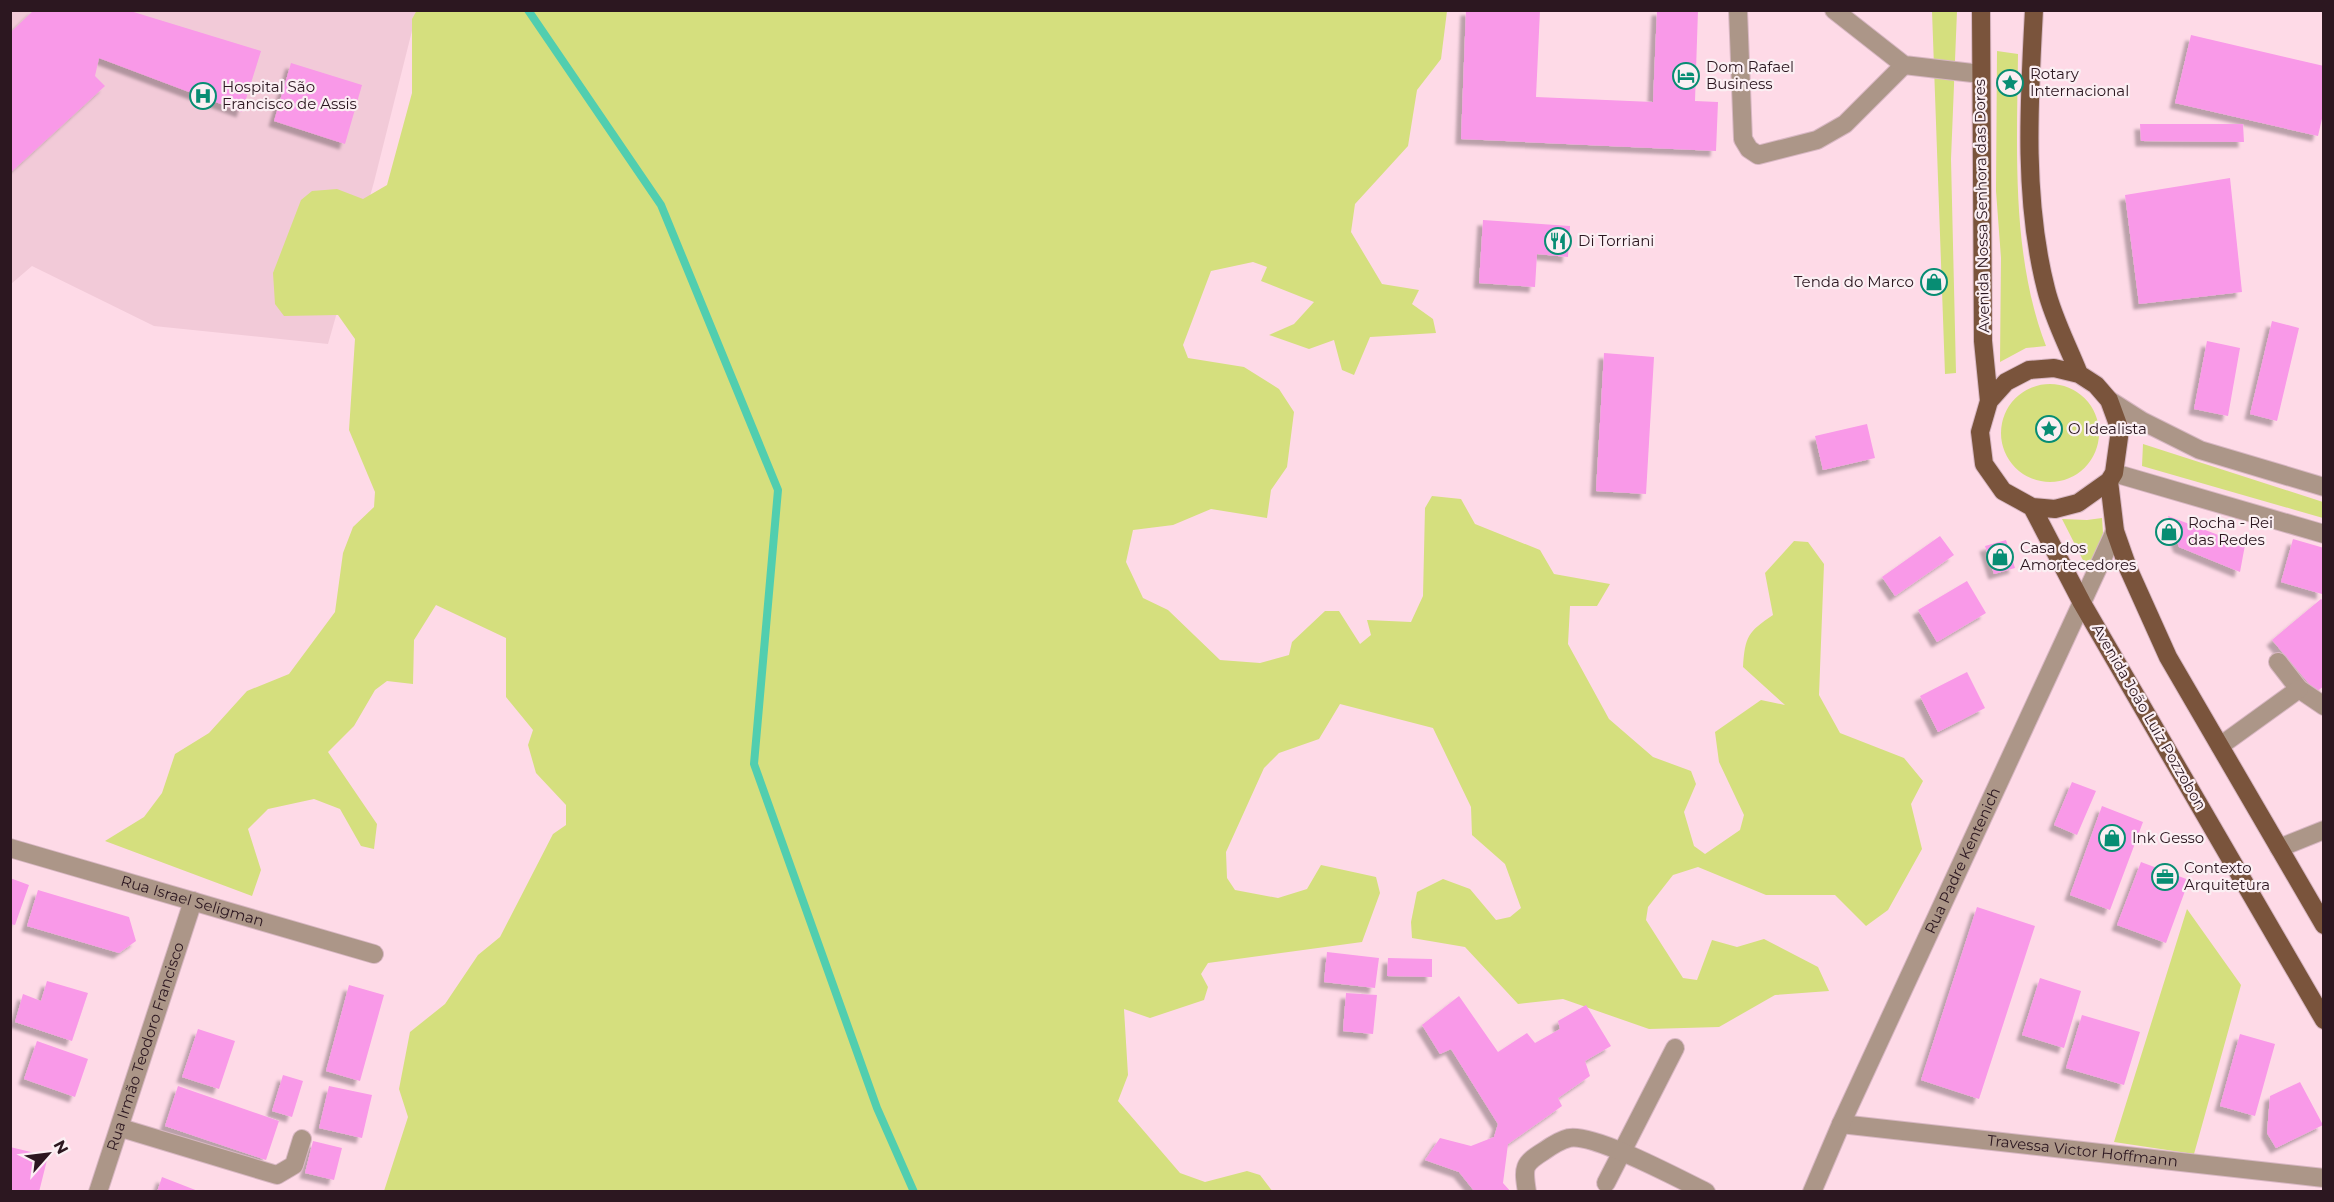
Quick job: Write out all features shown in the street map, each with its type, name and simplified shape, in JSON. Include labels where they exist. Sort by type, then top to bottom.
[{"type":"main road","name":"Avenida Nossa Senhora das Dores","points":[[1981,10],[1983,341],[1989,401]]},
{"type":"main road","points":[[2034,10],[2030,135],[2031,187],[2039,259],[2046,291],[2079,374]]},
{"type":"main road","points":[[2112,477],[2078,503],[2055,509],[2032,507],[2003,491],[1984,464],[1980,432],[1989,401],[2006,382],[2029,370],[2054,368],[2079,374],[2096,385],[2109,400],[2120,430],[2112,477],[2115,531],[2128,568],[2168,657],[2324,925]]},
{"type":"main road","name":"Avenida João Luiz Pozzobon","points":[[2032,507],[2082,603],[2324,1020]]},
{"type":"street","points":[[1738,10],[1743,139],[1749,149],[1758,155],[1817,140],[1845,124],[1904,65]]},
{"type":"street","points":[[1834,10],[1904,65],[1981,74]]},
{"type":"street","points":[[2109,400],[2142,421],[2200,450],[2324,487]]},
{"type":"street","points":[[2112,477],[2324,534]]},
{"type":"street","name":"Rua Padre Kentenich","points":[[1812,1191],[2115,531]]},
{"type":"street","points":[[2278,662],[2300,689],[2324,706]]},
{"type":"street","points":[[2220,746],[2300,689]]},
{"type":"street","points":[[2279,848],[2324,830]]},
{"type":"street","name":"Rua Israel Seligman","points":[[10,848],[374,954]]},
{"type":"street","name":"Rua Irmão Teodoro Francisco","points":[[98,1191],[121,1128],[194,901]]},
{"type":"street","points":[[1606,1183],[1675,1048]]},
{"type":"street","name":"Travessa Victor Hoffmann","points":[[1841,1124],[2324,1178]]},
{"type":"street","points":[[121,1128],[277,1175],[294,1166],[302,1139]]},
{"type":"street","points":[[1527,1191],[1524,1171],[1528,1161],[1551,1146],[1570,1138],[1589,1140],[1622,1152],[1706,1191]]},
{"type":"shaded area","name":"Hospital São Francisco de Assis","points":[[11,11],[417,11],[374,182],[328,344],[154,326],[32,266],[11,284]]},
{"type":"green space","points":[[417,10],[1447,11],[1441,59],[1417,90],[1408,146],[1355,204],[1351,232],[1382,284],[1419,290],[1412,304],[1433,319],[1436,333],[1370,337],[1354,375],[1342,370],[1334,340],[1309,349],[1269,335],[1294,324],[1314,302],[1261,281],[1267,267],[1253,262],[1211,271],[1183,345],[1188,358],[1244,367],[1279,389],[1294,412],[1287,467],[1271,490],[1267,518],[1211,509],[1173,525],[1133,530],[1126,562],[1143,598],[1168,610],[1220,660],[1260,663],[1289,655],[1292,642],[1325,611],[1339,611],[1360,644],[1371,635],[1367,620],[1411,622],[1423,596],[1425,508],[1432,496],[1461,499],[1475,524],[1540,550],[1554,574],[1610,584],[1597,606],[1570,606],[1568,644],[1609,719],[1653,757],[1691,771],[1696,784],[1684,812],[1694,846],[1705,854],[1740,830],[1744,815],[1719,762],[1715,732],[1761,700],[1785,705],[1743,667],[1749,636],[1773,615],[1765,573],[1794,541],[1808,542],[1824,564],[1819,695],[1840,733],[1904,758],[1923,781],[1911,804],[1922,849],[1888,910],[1866,926],[1835,895],[1766,895],[1698,867],[1673,875],[1648,907],[1646,920],[1683,978],[1697,980],[1712,940],[1737,947],[1764,939],[1818,967],[1829,991],[1775,995],[1719,1027],[1649,1029],[1563,999],[1518,1004],[1465,947],[1412,938],[1411,922],[1417,892],[1443,879],[1470,889],[1496,920],[1510,917],[1521,908],[1505,864],[1472,835],[1471,807],[1433,728],[1340,704],[1319,739],[1279,753],[1264,768],[1226,852],[1227,878],[1235,890],[1278,898],[1307,889],[1321,865],[1376,877],[1380,893],[1362,942],[1208,963],[1201,974],[1208,987],[1204,1000],[1150,1018],[1124,1009],[1128,1075],[1118,1101],[1180,1173],[1205,1182],[1247,1171],[1260,1175],[1273,1192],[384,1191],[408,1117],[399,1089],[410,1032],[445,1004],[478,955],[500,937],[553,834],[566,825],[566,805],[536,773],[528,745],[533,730],[506,697],[506,638],[436,605],[414,640],[413,684],[387,681],[375,690],[354,726],[328,752],[377,824],[374,849],[361,846],[340,809],[314,799],[268,809],[248,829],[261,870],[252,896],[105,841],[144,817],[162,793],[175,754],[209,733],[247,691],[289,674],[335,612],[343,553],[353,527],[374,507],[375,492],[349,430],[355,339],[338,315],[284,316],[275,304],[273,273],[301,200],[312,191],[337,189],[363,199],[387,185],[412,93],[412,19]]},
{"type":"green space","points":[[1932,11],[1957,11],[1951,159],[1956,373],[1945,374]]},
{"type":"green space","points":[[1997,51],[2018,54],[2017,165],[2021,239],[2035,311],[2046,346],[2026,348],[2000,362],[2001,258],[1996,191]]},
{"type":"green space","points":[[2050,384],[2069,388],[2085,398],[2095,414],[2099,433],[2095,452],[2085,468],[2069,478],[2050,482],[2031,478],[2015,468],[2005,452],[2001,433],[2005,414],[2015,398],[2031,388]]},
{"type":"green space","points":[[2143,444],[2323,502],[2323,518],[2142,466]]},
{"type":"green space","points":[[2102,518],[2103,533],[2090,574],[2062,519]]},
{"type":"green space","points":[[2187,909],[2241,985],[2194,1154],[2114,1142]]},
{"type":"building","points":[[34,10],[127,10],[261,51],[242,112],[99,58],[95,76],[105,86],[10,173],[10,33]]},
{"type":"building","points":[[1466,10],[1540,10],[1536,97],[1653,102],[1657,10],[1698,10],[1695,101],[1718,102],[1716,151],[1461,139]]},
{"type":"building","points":[[2191,35],[2324,66],[2324,110],[2318,136],[2175,103]]},
{"type":"building","points":[[291,63],[362,85],[345,144],[274,121]]},
{"type":"building","points":[[2140,124],[2243,124],[2244,142],[2141,141]]},
{"type":"building","points":[[2230,178],[2242,292],[2139,304],[2125,195]]},
{"type":"building","points":[[1483,220],[1570,226],[1568,257],[1537,254],[1535,287],[1479,283]]},
{"type":"building","points":[[2272,321],[2299,328],[2277,421],[2250,414]]},
{"type":"building","points":[[2207,341],[2240,348],[2228,416],[2194,409]]},
{"type":"building","points":[[1604,353],[1654,357],[1646,494],[1596,491]]},
{"type":"building","points":[[1867,424],[1875,458],[1823,470],[1815,436]]},
{"type":"building","points":[[2168,516],[2245,545],[2240,572],[2179,547]]},
{"type":"building","points":[[1940,536],[1954,555],[1895,596],[1882,577]]},
{"type":"building","points":[[2293,539],[2324,548],[2322,594],[2281,582]]},
{"type":"building","name":"Casa dos Amortecedores","points":[[2006,540],[2015,568],[1994,574],[1985,546]]},
{"type":"building","points":[[1967,581],[1986,613],[1937,642],[1918,610]]},
{"type":"building","points":[[2321,599],[2324,602],[2324,686],[2316,692],[2272,640]]},
{"type":"building","points":[[1967,672],[1985,708],[1938,732],[1920,696]]},
{"type":"building","points":[[2072,782],[2096,791],[2077,835],[2054,825]]},
{"type":"building","points":[[2102,806],[2143,822],[2110,910],[2070,895]]},
{"type":"building","points":[[2141,862],[2189,880],[2166,943],[2117,925]]},
{"type":"building","points":[[10,878],[29,885],[15,925],[10,924]]},
{"type":"building","points":[[38,890],[129,917],[136,941],[119,953],[27,926]]},
{"type":"building","points":[[1977,907],[2035,926],[1979,1099],[1921,1080]]},
{"type":"building","points":[[1327,952],[1379,958],[1375,988],[1324,982]]},
{"type":"building","points":[[1388,958],[1432,959],[1432,977],[1387,976]]},
{"type":"building","points":[[2040,978],[2081,991],[2064,1048],[2022,1035]]},
{"type":"building","points":[[47,981],[88,993],[72,1041],[15,1022],[23,994],[41,1001]]},
{"type":"building","points":[[349,985],[384,995],[360,1081],[326,1071]]},
{"type":"building","points":[[1346,993],[1377,995],[1373,1034],[1343,1031]]},
{"type":"building","points":[[1459,996],[1498,1052],[1527,1033],[1535,1043],[1560,1029],[1558,1021],[1586,1005],[1611,1046],[1585,1061],[1590,1076],[1558,1098],[1562,1106],[1508,1144],[1503,1183],[1511,1192],[1475,1192],[1459,1172],[1425,1160],[1440,1138],[1471,1146],[1494,1137],[1498,1124],[1451,1049],[1440,1054],[1422,1025]]},
{"type":"building","points":[[2082,1015],[2140,1032],[2124,1085],[2066,1068]]},
{"type":"building","points":[[198,1029],[235,1041],[219,1089],[182,1077]]},
{"type":"building","points":[[2240,1034],[2275,1044],[2255,1116],[2220,1106]]},
{"type":"building","points":[[37,1041],[88,1059],[75,1097],[24,1079]]},
{"type":"building","points":[[283,1075],[303,1081],[292,1117],[272,1111]]},
{"type":"building","points":[[2300,1082],[2323,1125],[2276,1148],[2267,1133],[2270,1096]]},
{"type":"building","points":[[178,1086],[279,1121],[266,1160],[165,1126]]},
{"type":"building","points":[[329,1086],[372,1095],[362,1138],[319,1128]]},
{"type":"building","points":[[313,1141],[342,1148],[334,1180],[305,1173]]},
{"type":"building","points":[[10,1147],[48,1156],[39,1192],[10,1192]]},
{"type":"building","points":[[162,1177],[198,1191],[198,1192],[157,1192]]},
{"type":"waterway","points":[[528,10],[661,205],[778,490],[754,764],[877,1108],[914,1192]]},
{"type":"place","name":"Dom Rafael Business","points":[[1686,76]]},
{"type":"place","name":"Rotary Internacional","points":[[2010,83]]},
{"type":"place","name":"Hospital São Francisco de Assis","points":[[203,96]]},
{"type":"place","name":"Di Torriani","points":[[1558,241]]},
{"type":"place","name":"Tenda do Marco","points":[[1934,282]]},
{"type":"place","name":"O Idealista","points":[[2049,429]]},
{"type":"place","name":"Rocha - Rei das Redes","points":[[2169,532]]},
{"type":"place","name":"Casa dos Amortecedores","points":[[2000,557]]},
{"type":"place","name":"Ink Gesso","points":[[2112,838]]},
{"type":"place","name":"Contexto Arquitetura","points":[[2165,877]]}]
